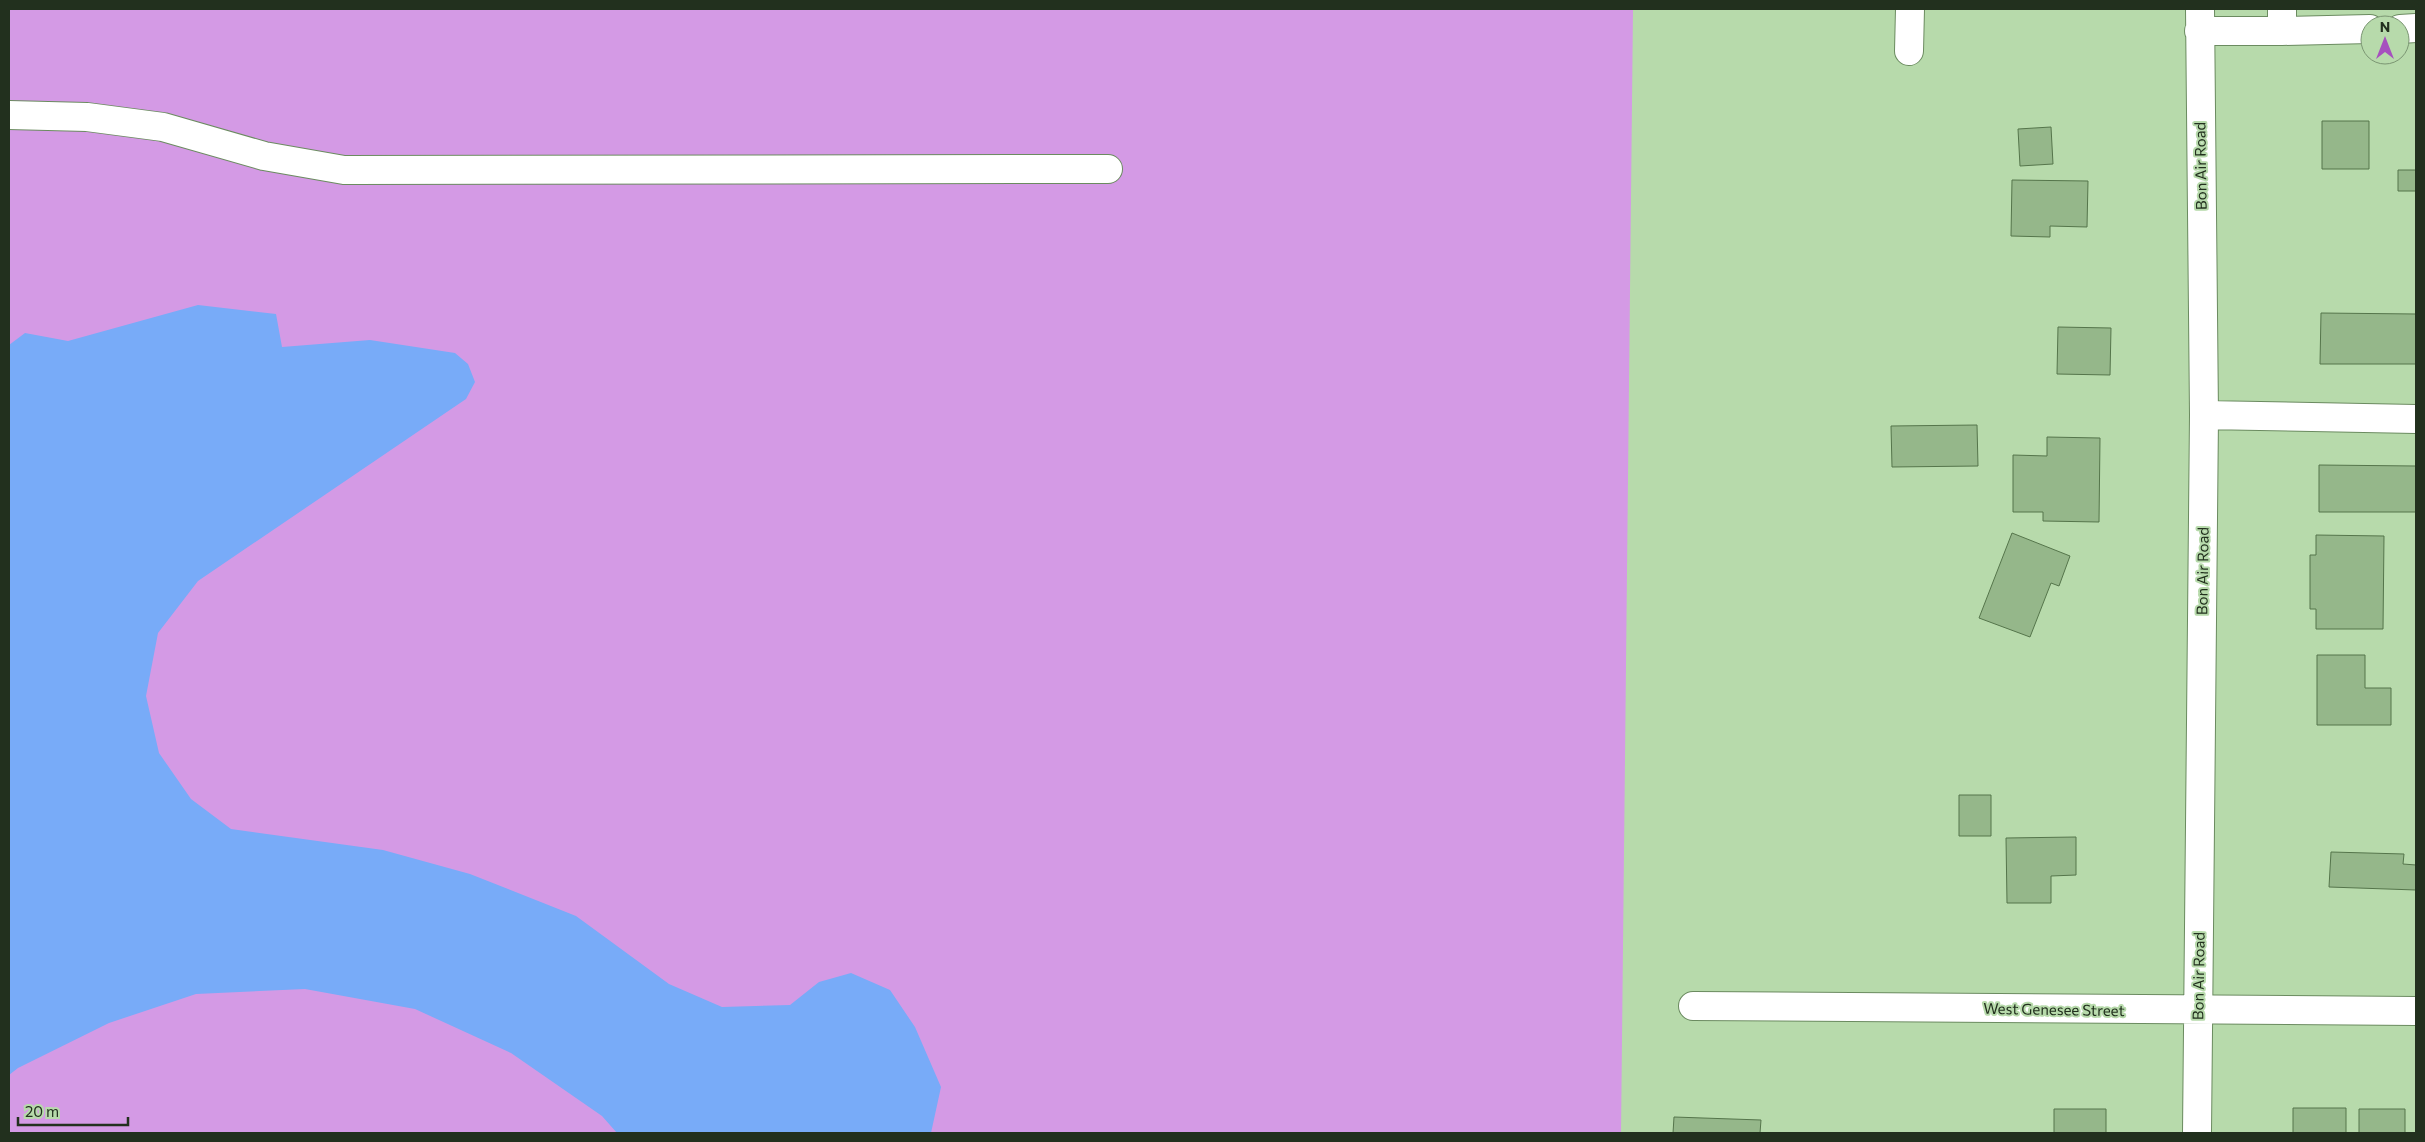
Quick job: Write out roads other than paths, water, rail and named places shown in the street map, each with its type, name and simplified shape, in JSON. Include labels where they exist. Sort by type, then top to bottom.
[{"type":"street","points":[[1908,51],[1910,9]]},
{"type":"street","points":[[2199,20],[2282,20],[2360,28]]},
{"type":"street","name":"Bon Air Road","points":[[2198,1133],[2204,415],[2199,20]]},
{"type":"street","points":[[9,115],[87,117],[163,127],[264,156],[344,170],[1108,169]]},
{"type":"street","points":[[2204,415],[2416,419]]},
{"type":"street","name":"West Genesee Street","points":[[1693,1006],[2199,1011],[2416,1011]]},
{"type":"water","points":[[198,305],[276,314],[282,347],[370,340],[455,353],[468,364],[475,382],[466,399],[198,581],[158,633],[146,696],[159,753],[191,799],[231,829],[383,850],[470,874],[576,916],[669,984],[722,1007],[790,1005],[819,982],[851,973],[890,990],[915,1027],[941,1087],[931,1133],[617,1133],[602,1116],[511,1053],[415,1009],[305,989],[196,994],[109,1023],[18,1068],[9,1075],[9,345],[25,333],[68,341]]}]
